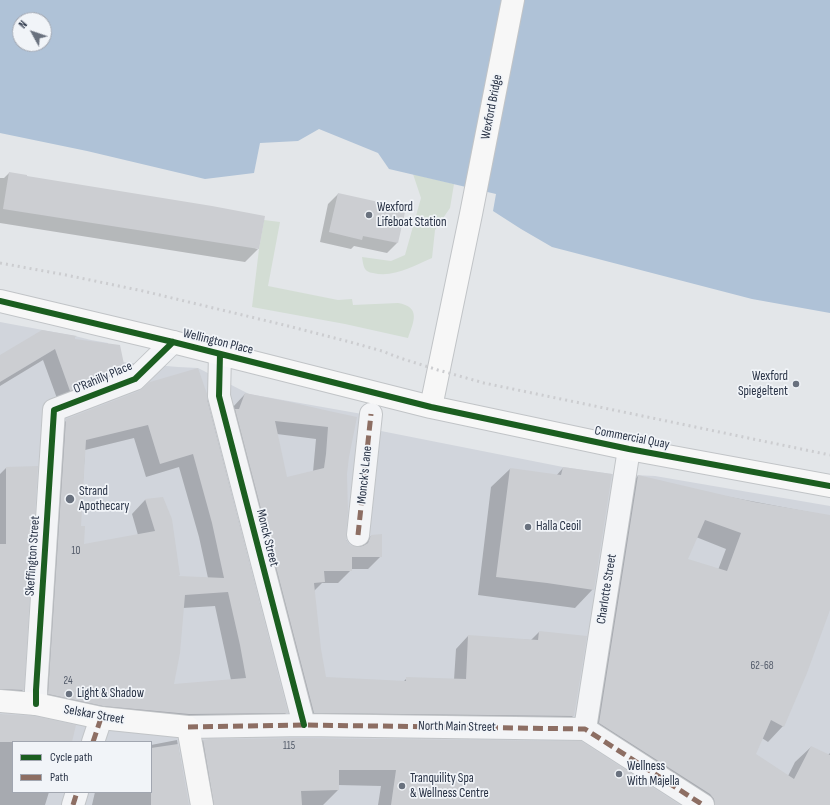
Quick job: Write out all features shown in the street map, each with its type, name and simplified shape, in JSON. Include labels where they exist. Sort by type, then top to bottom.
[{"type":"main road","name":"Wexford Bridge","points":[[431,407],[513,0]]},
{"type":"main road","name":"Wellington Place","points":[[0,301],[173,342],[431,407]]},
{"type":"main road","name":"Commercial Quay","points":[[431,407],[629,449],[830,486]]},
{"type":"main road","name":"Selskar Street","points":[[0,701],[36,704],[101,718],[188,727]]},
{"type":"main road","points":[[188,727],[202,805]]},
{"type":"street","name":"O'Rahilly Place","points":[[54,410],[136,379],[173,342]]},
{"type":"street","name":"Monck Street","points":[[220,354],[219,396],[304,725]]},
{"type":"street","name":"Skeffington Street","points":[[36,704],[54,410]]},
{"type":"street","name":"Monck's Lane","points":[[358,535],[371,414]]},
{"type":"street","name":"Charlotte Street","points":[[585,729],[629,449]]},
{"type":"street","points":[[93,741],[101,718]]},
{"type":"street","name":"North Main Street","points":[[188,727],[304,725],[585,729]]},
{"type":"street","points":[[585,729],[703,805]]},
{"type":"street","points":[[73,805],[77,793]]},
{"type":"shaded area","points":[[413,174],[454,184],[450,208],[435,230],[432,258],[396,273],[381,274],[368,272],[364,267],[362,257],[391,261],[405,255],[421,198]]},
{"type":"shaded area","points":[[264,220],[280,222],[268,286],[338,300],[352,299],[353,305],[398,303],[405,305],[413,311],[414,316],[414,321],[408,338],[345,324],[252,307]]},
{"type":"shaded area","points":[[0,322],[108,343],[110,361],[198,368],[249,394],[362,414],[376,430],[563,467],[612,474],[655,476],[830,506],[830,805],[0,805]]},
{"type":"water","points":[[0,0],[830,0],[830,313],[752,299],[552,247],[493,211],[496,194],[389,169],[378,153],[319,129],[298,141],[260,143],[254,173],[205,179],[87,151],[0,133]]},
{"type":"building","points":[[9,172],[265,216],[259,249],[3,209]]},
{"type":"building","name":"Wexford Lifeboat Station","points":[[338,193],[406,208],[398,243],[363,236],[362,240],[329,232]]},
{"type":"building","points":[[42,330],[77,336],[75,339],[120,345],[125,369],[70,391],[55,349],[0,382],[0,355]]},
{"type":"building","points":[[198,368],[207,394],[207,399],[288,713],[189,714],[103,706],[48,694],[66,419],[139,391],[150,382]],"holes":[[[148,425],[160,464],[193,454],[212,523],[224,578],[178,576],[180,575],[172,519],[163,497],[145,499],[155,531],[84,544],[85,526],[81,526],[86,440]],[[228,592],[246,678],[174,684],[180,653],[185,595]]]},
{"type":"building","points":[[245,393],[357,417],[347,474],[348,512],[346,540],[350,545],[357,547],[363,546],[368,543],[371,535],[382,534],[382,557],[352,557],[352,571],[324,571],[325,582],[314,583],[321,649],[326,677],[406,681],[406,677],[466,679],[468,635],[538,640],[539,631],[587,636],[574,716],[314,713],[235,409],[239,409]],"holes":[[[275,421],[328,427],[324,468],[287,477]]]},
{"type":"building","points":[[38,466],[24,690],[0,689],[0,544],[6,544],[6,467]]},
{"type":"building","points":[[563,467],[612,474],[594,590],[496,577],[510,468],[561,475]]},
{"type":"building","points":[[638,475],[754,502],[830,515],[830,610],[807,673],[784,727],[771,720],[756,754],[794,779],[811,746],[830,755],[830,805],[715,805],[714,799],[710,794],[599,723]],"holes":[[[705,520],[741,533],[727,571],[688,559]]]},
{"type":"building","points":[[0,714],[34,716],[76,725],[72,741],[0,742]]},
{"type":"building","points":[[304,738],[581,741],[680,805],[391,805],[396,770],[339,770],[339,790],[301,791],[302,805],[214,805],[203,740]]},
{"type":"building","points":[[178,744],[189,805],[151,805],[152,748]]},
{"type":"railway","points":[[0,263],[143,291],[284,325],[382,351],[438,370],[484,383],[830,455]]},
{"type":"marked path","points":[[358,535],[371,414]]},
{"type":"marked path","points":[[93,741],[101,718]]},
{"type":"marked path","points":[[188,727],[304,725],[585,729],[703,805]]},
{"type":"marked path","points":[[73,805],[77,793]]},
{"type":"cycle path","points":[[0,301],[173,342],[431,407],[629,449],[830,486]]},
{"type":"cycle path","points":[[36,704],[54,410],[135,379],[173,342]]},
{"type":"cycle path","points":[[220,354],[219,396],[304,725]]},
{"type":"place","name":"Wexford Lifeboat Station","points":[[369,215]]},
{"type":"place","name":"Wexford Spiegeltent","points":[[796,384]]},
{"type":"place","name":"Strand Apothecary","points":[[70,499]]},
{"type":"place","name":"Halla Ceoil","points":[[528,527]]},
{"type":"place","name":"Light & Shadow","points":[[69,694]]},
{"type":"place","name":"Wellness With Majella","points":[[619,774]]},
{"type":"place","name":"Tranquility Spa & Wellness Centre","points":[[402,786]]}]
